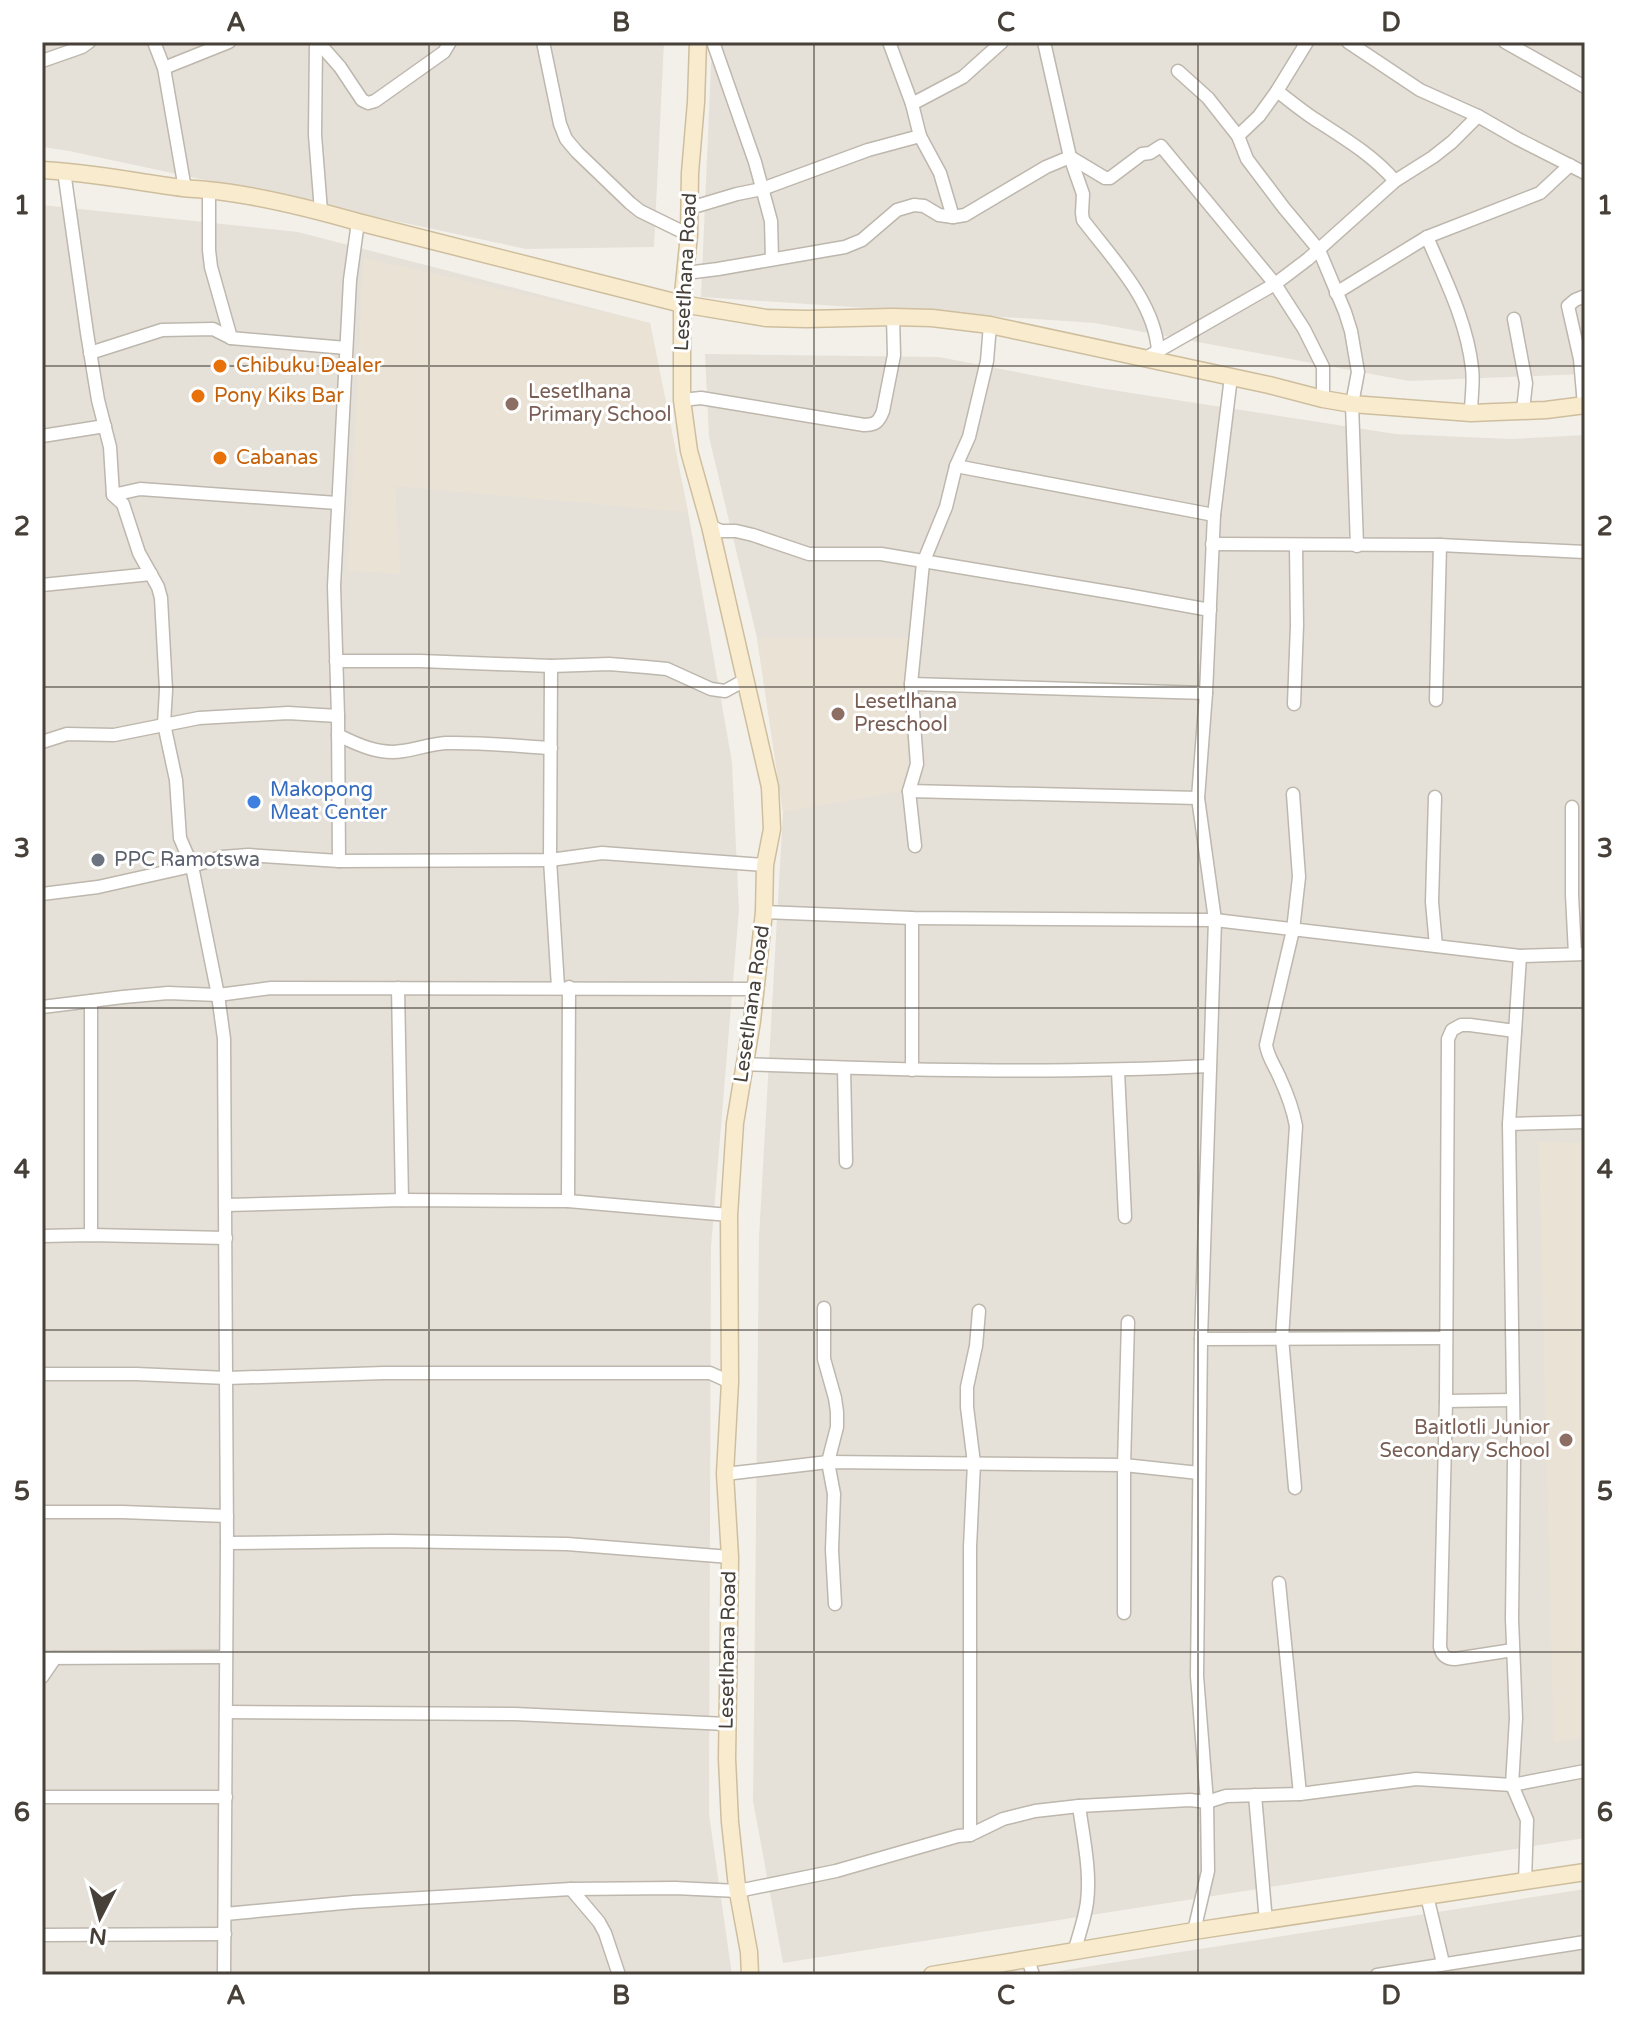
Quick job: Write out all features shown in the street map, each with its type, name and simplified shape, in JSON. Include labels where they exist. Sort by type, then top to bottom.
[{"type":"street","points":[[42,61],[89,42]]},
{"type":"street","points":[[154,42],[164,68],[185,189]]},
{"type":"street","points":[[164,68],[229,42]]},
{"type":"street","points":[[317,42],[340,67],[362,100],[368,103],[444,52],[450,42]]},
{"type":"street","points":[[317,42],[315,135],[321,211]]},
{"type":"street","points":[[543,42],[566,139],[640,211],[689,235]]},
{"type":"street","name":"Lesetlhana Road","points":[[698,42],[689,235],[682,304],[682,400],[689,451],[710,526],[770,787],[772,829],[765,865],[764,912],[752,1021],[735,1123],[729,1215],[730,1382],[725,1474],[730,1557],[727,1724],[730,1822],[750,1975]]},
{"type":"street","points":[[713,42],[755,162],[771,221],[772,259]]},
{"type":"street","points":[[889,42],[912,104],[920,136],[940,173],[953,217]]},
{"type":"street","points":[[912,104],[963,77],[1002,42]]},
{"type":"street","points":[[1044,42],[1070,157],[1083,194],[1083,220],[1142,299],[1157,335],[1151,355]]},
{"type":"street","points":[[1238,136],[1259,116],[1307,42]]},
{"type":"street","points":[[1348,42],[1420,90],[1478,116],[1585,173]]},
{"type":"street","points":[[1505,42],[1585,87]]},
{"type":"street","points":[[1178,71],[1208,98],[1238,136],[1247,159],[1319,250],[1345,312],[1358,372],[1352,404],[1357,546]]},
{"type":"street","points":[[1277,91],[1355,145],[1395,181]]},
{"type":"street","points":[[1151,355],[1275,284],[1319,250],[1395,181],[1452,142],[1478,116]]},
{"type":"street","points":[[690,208],[762,189],[868,150],[920,136]]},
{"type":"street","points":[[1070,157],[1110,178],[1142,154],[1161,146],[1275,284],[1304,329],[1323,367],[1323,399]]},
{"type":"street","points":[[686,273],[845,247],[862,240],[897,210],[914,205],[924,206],[939,215],[965,215],[1046,167],[1070,157]]},
{"type":"street","points":[[1336,293],[1427,237],[1540,193],[1570,165]]},
{"type":"street","points":[[42,170],[209,190],[321,211],[682,304],[766,318],[932,318],[990,325],[1151,355],[1231,377],[1352,404],[1471,413],[1584,405],[1580,359],[1568,306],[1585,296]]},
{"type":"street","points":[[64,171],[90,353],[110,447],[113,495],[123,504],[139,553],[161,598],[166,690],[164,724],[176,780],[180,838],[192,866],[224,1039],[227,1378],[224,1975]]},
{"type":"street","points":[[209,190],[211,267],[231,338]]},
{"type":"street","points":[[339,861],[334,586],[350,280],[358,222]]},
{"type":"street","points":[[1427,237],[1465,333],[1473,370],[1471,413]]},
{"type":"street","points":[[682,400],[701,398],[872,425],[883,411],[894,355],[893,317]]},
{"type":"street","points":[[1514,319],[1526,383],[1523,410]]},
{"type":"street","points":[[915,846],[909,791],[917,764],[911,684],[923,563],[946,507],[956,466],[969,437],[987,361],[990,325]]},
{"type":"street","points":[[90,353],[162,330],[213,329],[231,338],[346,348]]},
{"type":"street","points":[[1194,1931],[1208,1871],[1207,1802],[1197,1676],[1201,1339],[1215,920],[1198,798],[1214,515],[1231,377]]},
{"type":"street","points":[[42,436],[105,426]]},
{"type":"street","points":[[956,466],[1214,515]]},
{"type":"street","points":[[113,495],[140,489],[337,503]]},
{"type":"street","points":[[710,526],[721,531],[753,535],[809,554],[870,553],[1210,610]]},
{"type":"street","points":[[1212,544],[1440,545],[1585,552]]},
{"type":"street","points":[[1436,700],[1440,545]]},
{"type":"street","points":[[1294,704],[1296,546]]},
{"type":"street","points":[[42,585],[151,574]]},
{"type":"street","points":[[336,661],[551,666],[609,664],[667,669],[711,689],[725,691],[745,680]]},
{"type":"street","points":[[551,666],[550,860],[564,987],[568,1201]]},
{"type":"street","points":[[911,684],[1206,693]]},
{"type":"street","points":[[42,742],[64,734],[114,735],[199,718],[288,713],[338,716]]},
{"type":"street","points":[[338,735],[360,746],[383,751],[403,751],[446,743],[551,748]]},
{"type":"street","points":[[909,791],[1198,798]]},
{"type":"street","points":[[1293,794],[1299,877],[1293,930],[1266,1045],[1296,1126],[1282,1338],[1295,1488]]},
{"type":"street","points":[[1435,797],[1432,902],[1436,946]]},
{"type":"street","points":[[764,912],[912,918],[1215,920],[1520,956],[1580,954],[1572,895],[1572,807]]},
{"type":"street","points":[[42,894],[98,887],[222,857],[248,855],[339,861],[550,860],[602,853],[765,865]]},
{"type":"street","points":[[912,918],[912,1070]]},
{"type":"street","points":[[1520,956],[1509,1124],[1516,1718],[1512,1785],[1527,1820],[1525,1882]]},
{"type":"street","points":[[42,1007],[168,993],[218,995],[271,988],[755,989]]},
{"type":"street","points":[[398,988],[402,1200]]},
{"type":"street","points":[[91,1001],[91,1235]]},
{"type":"street","points":[[1513,1650],[1448,1659],[1440,1647],[1446,1401],[1448,1039],[1452,1030],[1461,1025],[1515,1031]]},
{"type":"street","points":[[744,1064],[912,1070],[1118,1071],[1209,1066]]},
{"type":"street","points":[[844,1068],[846,1162]]},
{"type":"street","points":[[1118,1071],[1125,1217]]},
{"type":"street","points":[[1509,1124],[1585,1122]]},
{"type":"street","points":[[226,1205],[402,1200],[568,1201],[729,1215]]},
{"type":"street","points":[[42,1236],[226,1238]]},
{"type":"street","points":[[824,1308],[824,1359],[837,1412],[837,1427],[828,1462],[834,1494],[832,1550],[835,1604]]},
{"type":"street","points":[[970,1835],[970,1547],[974,1463],[967,1387],[976,1346],[979,1311]]},
{"type":"street","points":[[1124,1613],[1128,1322]]},
{"type":"street","points":[[1201,1339],[1445,1338]]},
{"type":"street","points":[[42,1374],[227,1378],[384,1373],[710,1373],[730,1382]]},
{"type":"street","points":[[1446,1401],[1513,1400]]},
{"type":"street","points":[[725,1474],[828,1462],[1124,1465],[1199,1473]]},
{"type":"street","points":[[42,1512],[227,1516]]},
{"type":"street","points":[[227,1543],[390,1541],[567,1544],[730,1557]]},
{"type":"street","points":[[1279,1583],[1300,1794]]},
{"type":"street","points":[[42,1677],[48,1658],[226,1657]]},
{"type":"street","points":[[226,1712],[515,1714],[727,1724]]},
{"type":"street","points":[[225,1914],[354,1902],[571,1889],[738,1891],[836,1871],[970,1835],[1003,1819],[1035,1811],[1190,1800],[1207,1802],[1226,1796],[1300,1794],[1416,1779],[1512,1785],[1585,1771]]},
{"type":"street","points":[[1255,1795],[1266,1922]]},
{"type":"street","points":[[42,1797],[226,1797]]},
{"type":"street","points":[[1074,1952],[1088,1892],[1079,1806]]},
{"type":"street","points":[[932,1975],[1031,1967],[1074,1952],[1194,1931],[1585,1872]]},
{"type":"street","points":[[571,1889],[599,1922],[619,1975]]},
{"type":"street","points":[[1427,1896],[1443,1963]]},
{"type":"street","points":[[42,1935],[225,1934]]},
{"type":"street","points":[[1377,1975],[1585,1942]]},
{"type":"shaded area","points":[[42,42],[664,42],[654,247],[526,249],[42,147]]},
{"type":"shaded area","points":[[712,42],[1585,42],[1585,374],[1409,381],[1095,323],[701,297]]},
{"type":"shaded area","points":[[42,205],[298,232],[650,323],[688,512],[732,762],[739,910],[711,1247],[709,1814],[732,1975],[42,1975]]},
{"type":"shaded area","name":"Lesetlhana Primary School","points":[[364,258],[650,323],[688,512],[395,486],[400,574],[348,570]]},
{"type":"shaded area","points":[[705,354],[939,357],[1099,388],[1396,434],[1511,439],[1585,435],[1585,1838],[783,1963],[753,1801],[759,1237],[783,812],[757,638],[709,437]]},
{"type":"shaded area","name":"Lesetlhana Preschool","points":[[757,638],[910,638],[906,790],[783,812]]},
{"type":"shaded area","name":"Baitlotli Junior Secondary School","points":[[1539,1142],[1585,1143],[1585,1737],[1554,1742]]},
{"type":"shaded area","points":[[1585,1889],[1585,1975],[1033,1975]]},
{"type":"place","name":"Chibuku Dealer","points":[[220,366]]},
{"type":"place","name":"Pony Kiks Bar","points":[[198,396]]},
{"type":"place","name":"Lesetlhana Primary School","points":[[512,404]]},
{"type":"place","name":"Cabanas","points":[[220,458]]},
{"type":"place","name":"Lesetlhana Preschool","points":[[838,714]]},
{"type":"place","name":"Makopong Meat Center","points":[[254,802]]},
{"type":"place","name":"PPC Ramotswa","points":[[98,860]]},
{"type":"place","name":"Baitlotli Junior Secondary School","points":[[1566,1440]]}]
